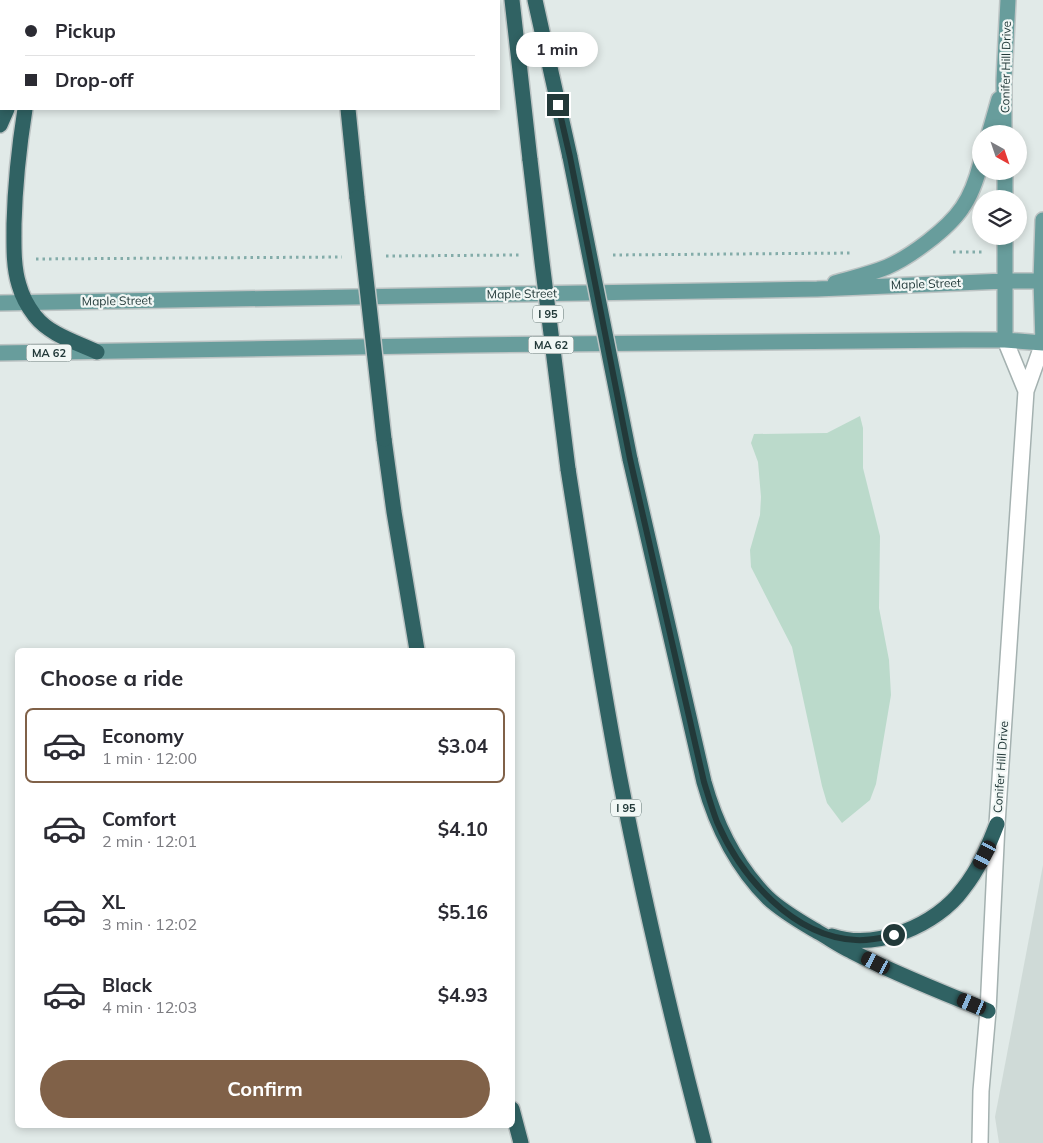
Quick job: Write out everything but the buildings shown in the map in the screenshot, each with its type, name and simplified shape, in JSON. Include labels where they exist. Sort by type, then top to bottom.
[{"type":"highway","name":"I 95","points":[[512,0],[568,469],[600,667],[619,774],[641,880],[704,1143]]},
{"type":"highway","points":[[535,0],[570,157],[630,459],[704,782],[718,823],[728,843],[754,881],[768,898],[785,912],[849,950],[988,1011]]},
{"type":"highway","points":[[0,126],[7,110]]},
{"type":"highway","points":[[25,110],[15,204],[14,254],[19,284],[26,303],[35,316],[48,328],[97,352]]},
{"type":"highway","points":[[348,110],[356,198],[384,439],[417,648]]},
{"type":"highway","points":[[816,931],[856,940],[876,940],[913,928],[932,918],[948,906],[975,873],[985,855],[997,824]]},
{"type":"highway","points":[[515,1120],[521,1143]]},
{"type":"main road","name":"Conifer Hill Drive","points":[[1004,125],[1008,0]]},
{"type":"main road","points":[[992,125],[1004,80]]},
{"type":"main road","points":[[816,289],[887,267],[940,233],[962,209],[976,180]]},
{"type":"main road","points":[[1043,220],[1043,343]]},
{"type":"main road","points":[[1005,245],[1005,340]]},
{"type":"main road","name":"Maple Street","points":[[0,303],[816,289],[1042,281]]},
{"type":"main road","name":"MA 62","points":[[0,353],[1005,340],[1043,343]]},
{"type":"street","points":[[1005,340],[1026,391]]},
{"type":"street","points":[[1026,391],[1043,343]]},
{"type":"street","name":"Conifer Hill Drive","points":[[980,1143],[981,1091],[988,1011],[997,824],[1026,391]]},
{"type":"shaded area","points":[[1043,865],[1043,1143],[999,1143],[995,1117]]},
{"type":"green space","points":[[860,416],[863,428],[863,468],[880,536],[879,608],[889,660],[891,695],[876,784],[870,800],[842,823],[827,803],[822,786],[792,647],[751,567],[750,550],[760,515],[761,497],[758,462],[751,443],[754,434],[827,433]]},
{"type":"route","points":[[558,105],[630,459],[704,782],[718,823],[740,862],[768,898],[802,923],[816,931],[836,938],[876,940],[894,935]]}]
